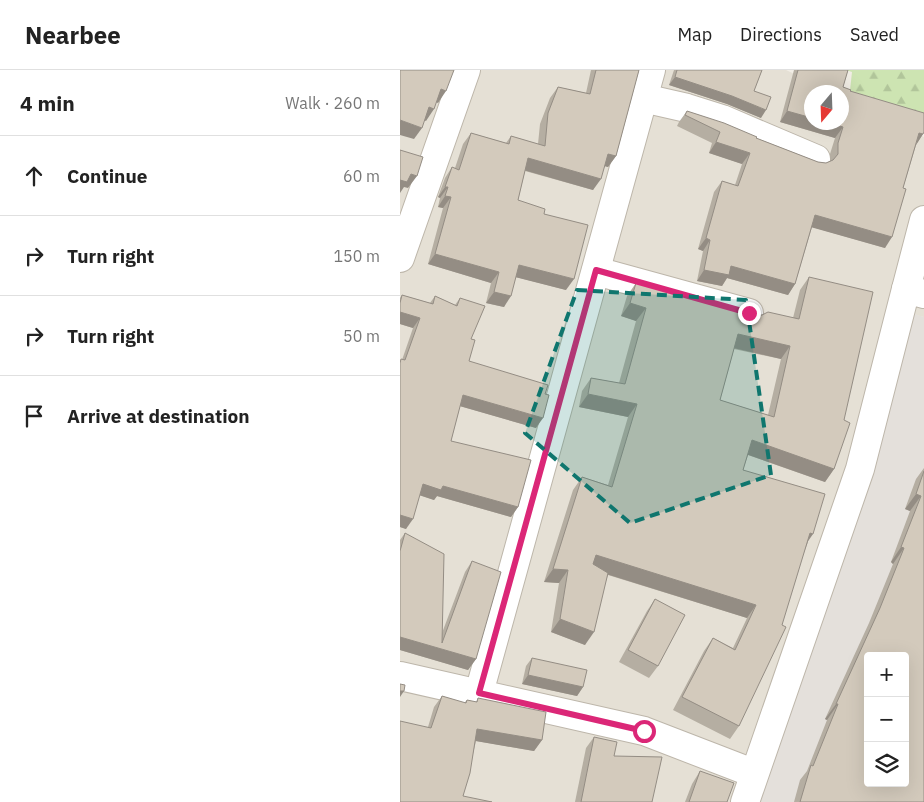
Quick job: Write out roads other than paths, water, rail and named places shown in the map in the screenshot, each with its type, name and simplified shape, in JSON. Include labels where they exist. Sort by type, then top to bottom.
[{"type":"street","points":[[400,258],[466,70]]},
{"type":"street","points":[[479,693],[651,70]]},
{"type":"street","points":[[643,98],[722,118],[816,160]]},
{"type":"street","points":[[745,802],[860,468],[915,292],[924,220]]},
{"type":"street","points":[[596,270],[749,313]]},
{"type":"street","points":[[400,676],[644,731],[754,773]]}]
